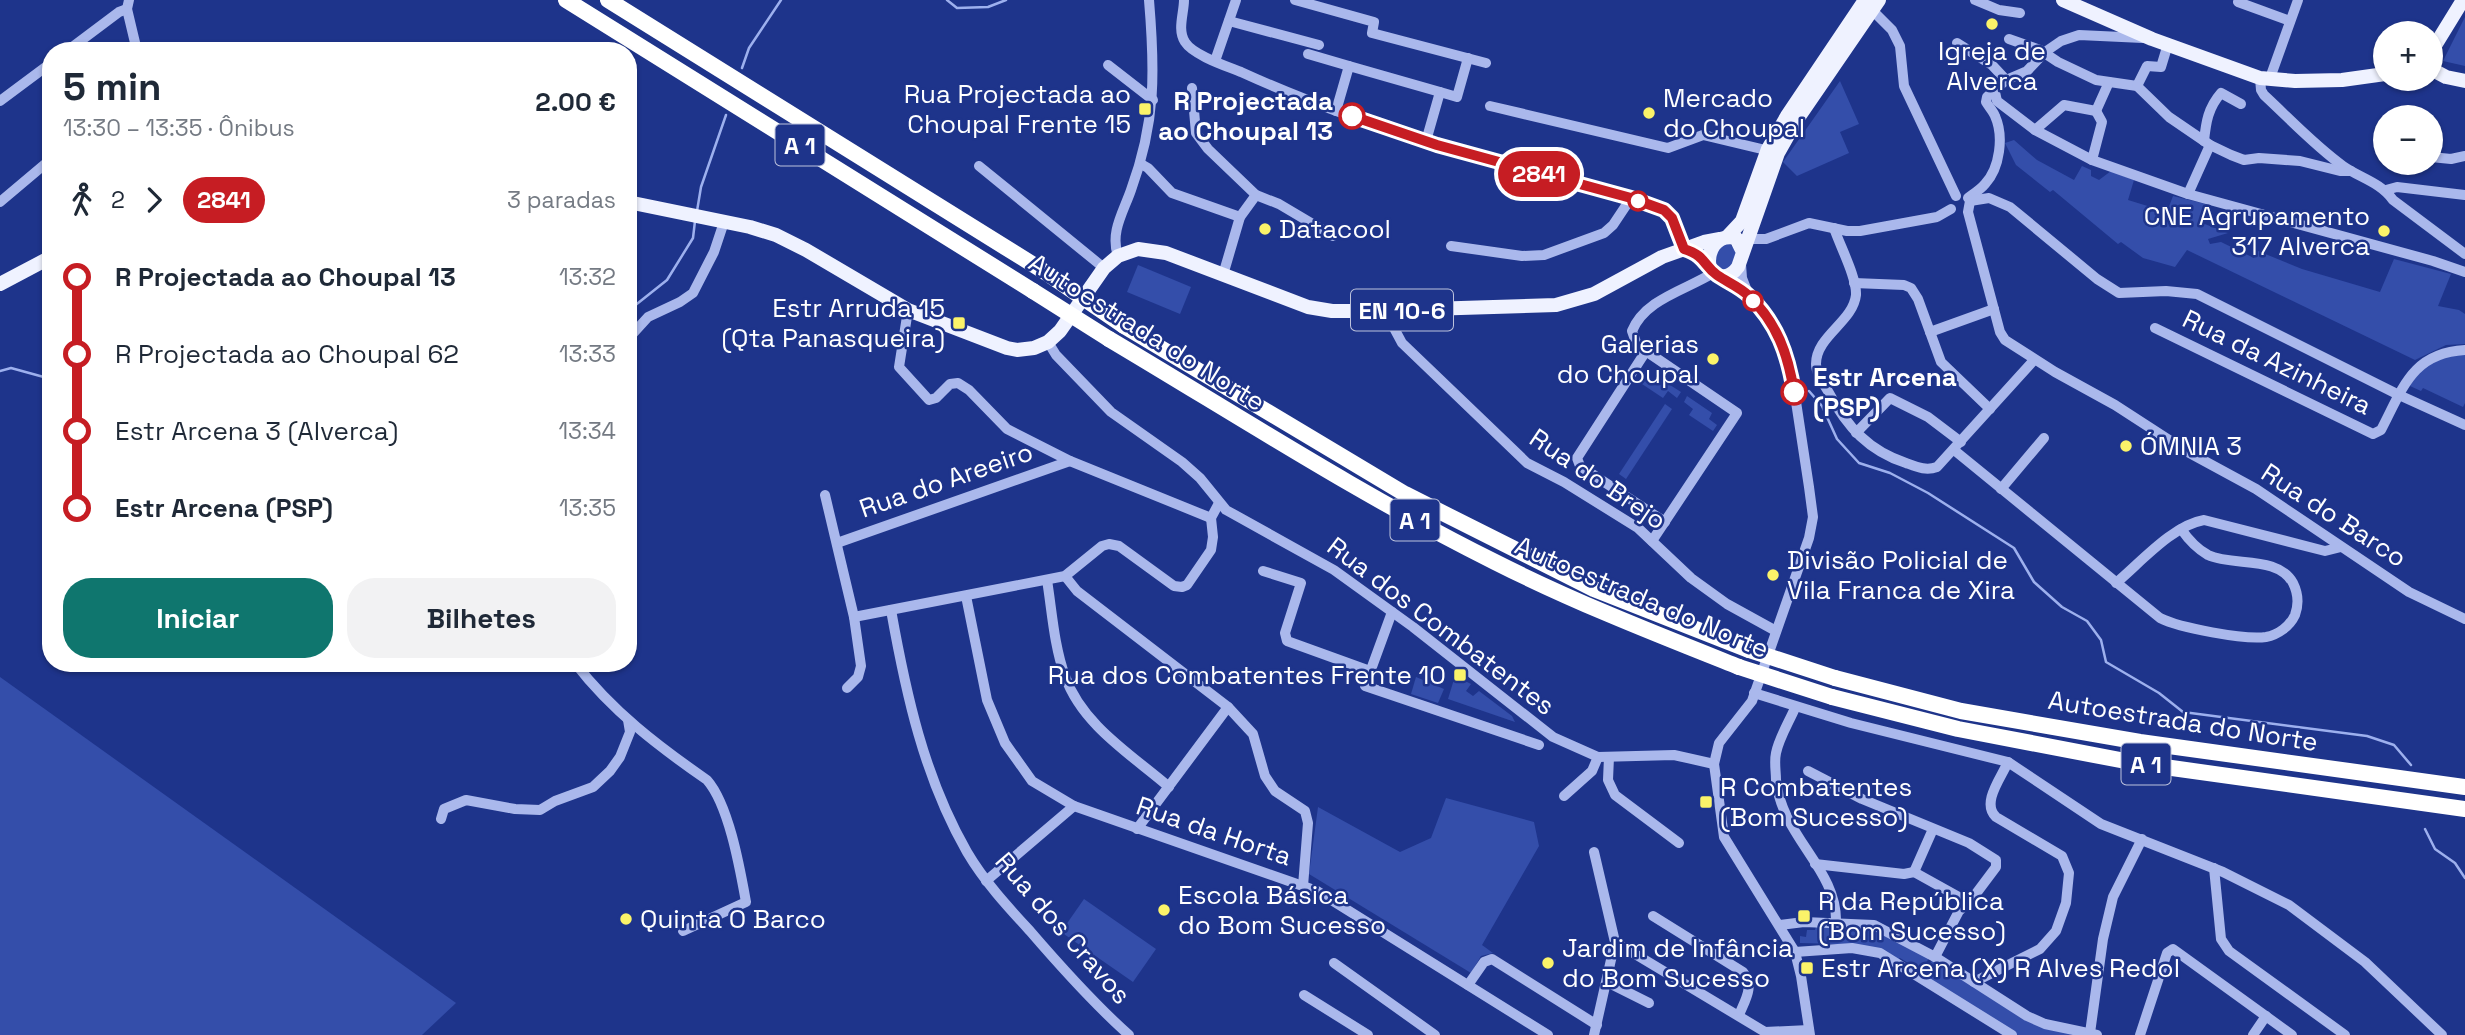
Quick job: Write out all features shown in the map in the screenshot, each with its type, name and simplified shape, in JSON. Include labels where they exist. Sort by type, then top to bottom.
[{"type":"highway","name":"Autoestrada do Norte","points":[[566,0],[634,42]]},
{"type":"highway","name":"Autoestrada do Norte","points":[[608,0],[1045,272],[1124,326],[1405,494],[1594,589],[1749,650],[1835,678],[1973,713],[2140,741],[2465,787]]},
{"type":"highway","name":"Autoestrada do Norte","points":[[637,44],[1109,339],[1385,503],[1493,561],[1586,606],[1739,667],[1832,697],[1958,729],[2136,763],[2465,809]]},
{"type":"main road","points":[[2063,0],[2093,6],[2152,39],[2265,78],[2295,81],[2342,80],[2373,76]]},
{"type":"main road","points":[[2443,32],[2463,0]]},
{"type":"main road","points":[[1684,249],[1695,253],[1714,271],[1731,275],[1742,221],[1787,116],[1870,3]]},
{"type":"main road","points":[[2443,75],[2465,81]]},
{"type":"main road","points":[[1714,271],[1711,249],[1736,245],[1755,217],[1773,151]]},
{"type":"main road","points":[[637,204],[758,229],[786,239],[908,310],[1013,349],[1034,348],[1048,342],[1060,331],[1104,268],[1118,256]]},
{"type":"main road","name":"EN 10-6","points":[[1118,256],[1138,250],[1157,251],[1308,307],[1332,311],[1393,310],[1539,307],[1570,303],[1594,294],[1662,257],[1684,249],[1736,245]]},
{"type":"main road","points":[[0,285],[42,262]]},
{"type":"street","points":[[1118,256],[1114,240],[1140,164],[1153,100],[1153,46],[1149,0]]},
{"type":"street","points":[[1184,0],[1181,29],[1185,41],[1190,47],[1215,61],[1286,93],[1426,141],[1631,198],[1670,214],[1684,249]]},
{"type":"street","points":[[1215,61],[1236,0]]},
{"type":"street","points":[[1295,0],[1374,22],[1372,33],[1486,63]]},
{"type":"street","points":[[1975,0],[1999,10],[2020,13]]},
{"type":"street","points":[[2298,0],[2265,78],[2261,90],[2264,95],[2304,135],[2351,171],[2386,190],[2393,200],[2465,254]]},
{"type":"street","points":[[2238,2],[2290,21]]},
{"type":"street","name":"Rua do Barco","points":[[1870,3],[1892,30],[1900,46],[1904,86],[1965,202],[2002,336],[2034,360],[2115,405],[2186,451],[2256,489],[2409,592],[2465,620]]},
{"type":"street","points":[[79,42],[128,4]]},
{"type":"street","points":[[128,4],[135,42]]},
{"type":"street","points":[[1229,21],[1319,45]]},
{"type":"street","points":[[1951,209],[1959,215],[1965,202],[1986,184],[1996,167],[1998,130],[1995,115],[1986,102],[1987,97],[1995,92],[1998,86],[2028,71],[2045,52],[2060,41],[2079,34],[2152,39]]},
{"type":"street","points":[[2009,39],[2045,52],[2084,75],[2137,86],[2169,117],[2207,143],[2244,160],[2259,158],[2300,161],[2340,171],[2351,171]]},
{"type":"street","points":[[1957,43],[1992,65],[2006,80]]},
{"type":"street","points":[[2137,86],[2147,66],[2161,67],[2168,44]]},
{"type":"street","points":[[1308,54],[1457,97],[1468,58]]},
{"type":"street","points":[[1108,65],[1153,100]]},
{"type":"street","points":[[1336,111],[1349,66]]},
{"type":"street","points":[[0,102],[42,70]]},
{"type":"street","points":[[2096,111],[2109,82]]},
{"type":"street","points":[[1192,88],[1198,137],[1256,195],[1279,204],[1333,236]]},
{"type":"street","points":[[1426,141],[1440,92]]},
{"type":"street","points":[[1995,92],[1997,102],[2035,130],[2092,160],[2188,194],[2465,272]]},
{"type":"street","points":[[2188,194],[2207,143],[2207,115],[2221,93],[2241,104]]},
{"type":"street","points":[[2035,130],[2064,105],[2096,111]]},
{"type":"street","points":[[1490,106],[1668,148],[1703,135],[1773,151]]},
{"type":"street","points":[[2092,160],[2102,122],[2096,111]]},
{"type":"street","points":[[2443,159],[2465,156]]},
{"type":"street","points":[[1140,164],[1148,168],[1171,193],[1240,217]]},
{"type":"street","points":[[979,166],[1104,268]]},
{"type":"street","points":[[0,202],[42,167]]},
{"type":"street","points":[[2386,190],[2397,187],[2464,194]]},
{"type":"street","points":[[1223,275],[1240,217],[1256,195]]},
{"type":"street","points":[[1451,246],[1522,256],[1544,255],[1609,229],[1631,198]]},
{"type":"street","points":[[1951,209],[1951,200],[1965,202],[1989,198],[2010,207],[2097,279],[2119,293],[2166,291],[2197,294],[2465,425]]},
{"type":"street","points":[[1615,942],[1739,1015],[1765,1034],[1809,1033],[1795,952],[1724,837],[1714,764],[1719,743],[1748,707],[1754,694],[1809,538],[1813,517],[1787,357],[1778,336],[1749,296],[1742,278],[1736,245],[1777,236],[1809,223],[1860,231],[1937,217],[1951,209]]},
{"type":"street","points":[[1755,217],[1765,231],[1777,236]]},
{"type":"street","points":[[637,330],[648,317],[693,293],[714,252],[724,222]]},
{"type":"street","points":[[1834,228],[1856,296],[1851,309],[1821,347],[1816,364],[1819,376],[1841,415],[1856,433],[1887,456],[1923,469],[1937,467],[2034,360]]},
{"type":"street","points":[[1653,541],[1737,413],[1635,343],[1632,335],[1634,327],[1654,304],[1714,271],[1749,296]]},
{"type":"street","points":[[1854,283],[1872,282],[1911,288],[1944,366],[1990,409]]},
{"type":"street","points":[[1930,332],[1994,309]]},
{"type":"street","points":[[908,310],[899,368],[925,397],[933,400],[947,386],[958,383],[970,390],[1007,429],[1070,461],[1211,518]]},
{"type":"street","name":"Rua do Brejo","points":[[1393,310],[1395,330],[1402,343],[1527,463],[1616,514],[1653,541],[1691,578],[1727,604],[1776,631]]},
{"type":"street","name":"Rua da Azinheira","points":[[2155,328],[2373,434],[2381,430],[2399,395]]},
{"type":"street","name":"Rua dos Combatentes","points":[[1048,342],[1056,355],[1111,412],[1182,462],[1200,478],[1226,510],[1334,570],[1553,737],[1603,757],[1674,755],[1714,764]]},
{"type":"street","points":[[2399,395],[2412,372],[2424,362],[2446,351],[2465,350]]},
{"type":"street","points":[[1646,351],[1577,458],[1580,466],[1665,522]]},
{"type":"street","points":[[1856,433],[1890,398],[1928,417],[2001,489],[2160,618],[2180,626],[2263,637],[2277,633],[2290,622],[2297,609],[2297,594],[2291,579],[2268,565],[2210,556],[2189,540],[2181,529]]},
{"type":"street","points":[[2001,489],[2044,438]]},
{"type":"street","name":"Rua do Areeiro","points":[[837,543],[1070,461]]},
{"type":"street","points":[[825,495],[854,617],[861,673],[847,688]]},
{"type":"street","points":[[854,617],[1065,576],[1098,548],[1112,545],[1119,546],[1174,586],[1182,587],[1211,550],[1211,518],[1219,503]]},
{"type":"street","points":[[2116,583],[2181,529],[2204,520],[2325,551],[2341,547]]},
{"type":"street","points":[[1263,571],[1301,583],[1285,632],[1289,643],[1370,671]]},
{"type":"street","points":[[1065,576],[1077,591],[1228,707],[1253,734],[1265,776],[1275,791],[1305,811],[1308,823],[1303,886]]},
{"type":"street","points":[[1047,580],[1065,678],[1081,707],[1107,735],[1169,787]]},
{"type":"street","name":"Rua da Horta","points":[[966,596],[987,700],[1004,743],[1032,781],[1074,806],[1317,891],[1548,1035]]},
{"type":"street","name":"Rua dos Cravos","points":[[891,610],[903,677],[925,758],[951,821],[986,881],[1084,992],[1129,1035]]},
{"type":"street","points":[[1392,612],[1365,686],[1539,745]]},
{"type":"street","points":[[582,672],[595,689],[644,735],[707,780],[715,790],[739,860],[746,902],[683,931]]},
{"type":"street","points":[[1754,694],[1795,708],[2008,762],[2101,824],[2214,868],[2289,905],[2365,962],[2442,1035]]},
{"type":"street","points":[[1137,830],[1228,707]]},
{"type":"street","points":[[1795,708],[1775,755],[1777,792],[1791,827],[1815,864],[1835,903],[1836,923]]},
{"type":"street","points":[[441,819],[444,809],[466,800],[540,810],[555,801],[593,787],[620,757],[630,732],[628,720]]},
{"type":"street","points":[[1564,796],[1591,772],[1603,757]]},
{"type":"street","points":[[1603,757],[1608,780],[1615,795],[1679,843]]},
{"type":"street","points":[[1974,982],[2040,949],[2056,931],[2066,903],[2069,873],[2062,856],[1996,817],[1990,810],[1990,801],[2008,762]]},
{"type":"street","points":[[1808,771],[1862,799],[1969,843],[1996,860],[1996,867],[1972,899],[1959,911],[1936,957]]},
{"type":"street","points":[[986,881],[1074,806]]},
{"type":"street","points":[[1914,872],[1933,828]]},
{"type":"street","points":[[1780,925],[1804,922],[1874,925],[1936,957],[2036,1021],[2093,1034],[2103,939],[2113,897],[2142,838]]},
{"type":"street","points":[[1468,985],[1484,962],[1492,959],[1596,1030],[1615,942],[1594,852]]},
{"type":"street","points":[[1815,864],[1904,874],[1914,872],[1968,902]]},
{"type":"street","points":[[2214,868],[2221,939],[2229,951],[2345,1035]]},
{"type":"street","points":[[1653,916],[1743,972],[1750,983],[1739,1015]]},
{"type":"street","points":[[1795,952],[1852,948],[1880,953],[2012,1035]]},
{"type":"street","points":[[2140,1035],[2167,953],[2175,949],[2292,1035]]},
{"type":"street","points":[[1334,963],[1436,1035]]},
{"type":"street","points":[[1607,982],[1650,1003]]},
{"type":"street","points":[[1304,995],[1368,1035]]},
{"type":"street","points":[[2253,1035],[2266,1016]]},
{"type":"shaded area","points":[[2465,17],[2465,66],[2443,61]]},
{"type":"shaded area","points":[[1840,81],[1859,124],[1840,132],[1849,153],[1797,176],[1783,162]]},
{"type":"shaded area","points":[[2014,140],[2037,160],[2074,180],[2082,166],[2091,170],[2091,176],[2099,180],[2111,171],[2134,180],[2128,200],[2167,212],[2173,196],[2206,204],[2202,223],[2228,233],[2208,239],[2210,244],[2221,242],[2254,258],[2258,251],[2302,269],[2380,292],[2394,259],[2451,274],[2438,306],[2459,310],[2465,314],[2465,344],[2446,345],[2415,360],[2187,250],[2175,267],[2143,258],[2121,242],[2118,244],[2053,190],[2050,192],[2016,165],[2005,143]]},
{"type":"shaded area","points":[[1729,243],[1737,252],[1730,269],[1718,270],[1713,260],[1719,246]]},
{"type":"shaded area","points":[[1138,265],[1191,287],[1180,314],[1127,292]]},
{"type":"shaded area","points":[[2465,355],[2463,407],[2423,388],[2421,391],[2410,386],[2420,372],[2433,362],[2448,356]]},
{"type":"shaded area","points":[[1644,375],[1652,381],[1656,376],[1681,392],[1677,398],[1668,391],[1663,398],[1639,382]]},
{"type":"shaded area","points":[[1687,396],[1712,413],[1709,419],[1717,425],[1713,431],[1689,415],[1693,409],[1684,402]]},
{"type":"shaded area","points":[[1665,404],[1672,409],[1626,479],[1619,474]]},
{"type":"shaded area","points":[[1455,676],[1471,684],[1466,691],[1473,696],[1479,691],[1512,716],[1515,722],[1448,699]]},
{"type":"shaded area","points":[[0,677],[456,1003],[422,1035],[0,1035]]},
{"type":"shaded area","points":[[1416,677],[1444,689],[1438,703],[1411,694]]},
{"type":"shaded area","points":[[1446,798],[1534,822],[1539,846],[1482,945],[1493,953],[1481,956],[1471,973],[1309,874],[1318,807],[1400,852],[1431,838]]},
{"type":"shaded area","points":[[1084,899],[1156,949],[1133,982],[1061,932]]},
{"type":"shaded area","points":[[1816,926],[1875,930],[1929,958],[1921,971],[1900,958],[1897,960],[1839,947],[1838,944],[1800,943],[1800,936],[1806,937],[1807,930],[1815,930]]},
{"type":"shaded area","points":[[1932,960],[2027,1020],[2080,1035],[2017,1035],[1924,975]]},
{"type":"waterway","points":[[742,68],[749,48],[781,0]]},
{"type":"waterway","points":[[947,0],[957,8],[988,7],[1006,0]]},
{"type":"waterway","points":[[697,211],[701,187],[726,115]]},
{"type":"waterway","points":[[637,304],[667,280],[693,238],[695,221]]},
{"type":"waterway","points":[[0,371],[11,368],[42,377]]},
{"type":"waterway","points":[[1809,391],[1822,406],[1837,439],[1859,463],[1890,473],[1928,493],[2014,548],[2034,582],[2062,607],[2087,621],[2101,640],[2106,662],[2159,693],[2183,712],[2367,736],[2394,745],[2411,765]]},
{"type":"waterway","points":[[2425,829],[2435,849],[2455,863],[2465,878]]},
{"type":"bus line","name":"2841","points":[[1352,116],[1437,145],[1631,198],[1664,210],[1670,214],[1684,249],[1695,253],[1709,265],[1713,273],[1749,296],[1771,324],[1784,346],[1794,392]]},
{"type":"place","name":"Igreja de Alverca","points":[[1992,24]]},
{"type":"place","name":"Rua Projectada ao Choupal Frente 15","points":[[1145,109]]},
{"type":"place","name":"Mercado do Choupal","points":[[1649,113]]},
{"type":"place","name":"R Projectada ao Choupal 13","points":[[1352,116]]},
{"type":"place","name":"Datacool","points":[[1265,229]]},
{"type":"place","name":"CNE Agrupamento 317 Alverca","points":[[2384,231]]},
{"type":"place","name":"Estr Arruda 15 (Qta Panasqueira)","points":[[959,323]]},
{"type":"place","name":"Galerias do Choupal","points":[[1713,359]]},
{"type":"place","name":"Estr Arcena (PSP)","points":[[1794,392]]},
{"type":"place","name":"ÓMNIA 3","points":[[2126,446]]},
{"type":"place","name":"Divisão Policial de Vila Franca de Xira","points":[[1773,575]]},
{"type":"place","name":"Rua dos Combatentes Frente 10","points":[[1460,675]]},
{"type":"place","name":"R Combatentes (Bom Sucesso)","points":[[1706,802]]},
{"type":"place","name":"Escola Básica do Bom Sucesso","points":[[1164,910]]},
{"type":"place","name":"R da República (Bom Sucesso)","points":[[1804,916]]},
{"type":"place","name":"Quinta O Barco","points":[[626,919]]},
{"type":"place","name":"Jardim de Infância do Bom Sucesso","points":[[1548,963]]},
{"type":"place","name":"Estr Arcena (X) R Alves Redol","points":[[1807,968]]}]
